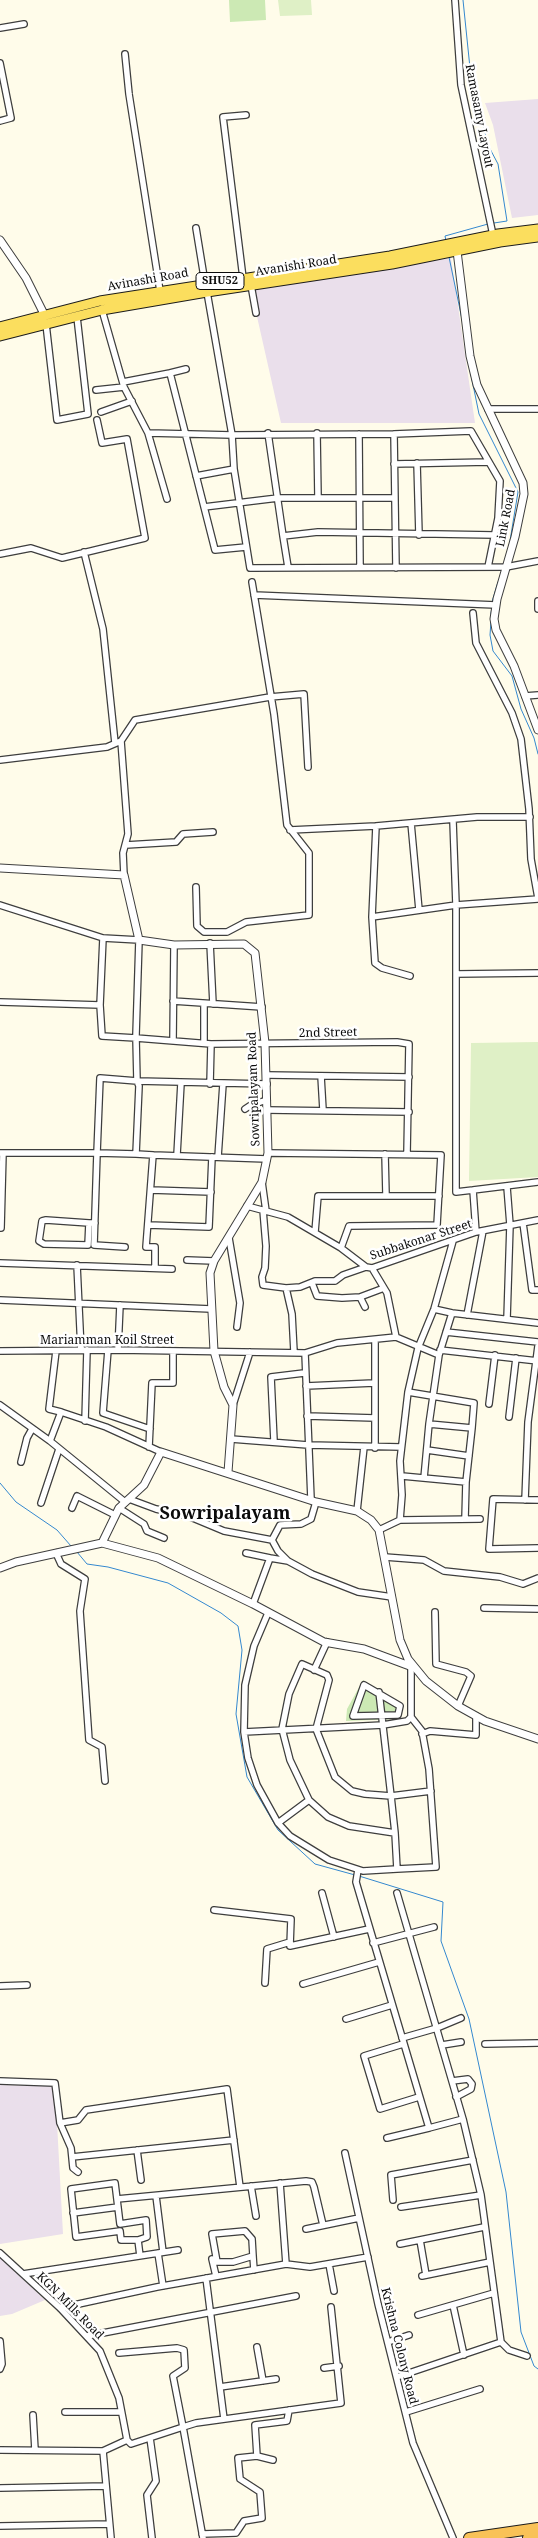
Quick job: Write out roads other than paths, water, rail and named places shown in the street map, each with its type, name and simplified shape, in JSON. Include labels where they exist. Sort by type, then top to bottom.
[{"type":"highway","points":[[474,2538],[538,2528]]},
{"type":"highway","points":[[528,2538],[538,2536]]},
{"type":"main road","name":"Avinashi Road","points":[[0,327],[46,320],[100,301],[160,291],[206,287],[243,278],[455,249],[491,227],[538,229]]},
{"type":"main road","name":"SHU52","points":[[455,249],[538,237]]},
{"type":"main road","name":"Avanishi Road","points":[[0,336],[46,320],[77,317],[206,287],[251,285],[442,250]]},
{"type":"street","name":"Ramasamy Layout","points":[[455,0],[461,85],[491,227]]},
{"type":"street","points":[[0,28],[24,24]]},
{"type":"street","points":[[125,54],[129,94],[160,291]]},
{"type":"street","points":[[0,63],[11,118],[0,121]]},
{"type":"street","points":[[243,278],[223,117],[246,115]]},
{"type":"street","points":[[196,228],[232,435],[234,469],[250,568],[504,567],[538,561]]},
{"type":"street","points":[[0,240],[26,278],[46,320],[57,420],[88,414],[77,317]]},
{"type":"street","name":"Link Road","points":[[455,249],[470,356],[476,385],[523,483],[524,494],[515,537],[493,604],[496,630],[514,666],[538,730]]},
{"type":"street","points":[[251,285],[256,313]]},
{"type":"street","points":[[102,310],[124,384],[148,433],[166,499]]},
{"type":"street","points":[[96,390],[186,369]]},
{"type":"street","points":[[170,372],[216,550],[246,547]]},
{"type":"street","points":[[101,412],[132,401]]},
{"type":"street","points":[[488,409],[538,409]]},
{"type":"street","points":[[0,554],[31,548],[62,558],[145,538],[126,439],[102,443],[97,420]]},
{"type":"street","points":[[148,433],[232,435],[268,433],[394,434],[471,430],[500,482],[498,518],[488,567]]},
{"type":"street","points":[[268,433],[288,567]]},
{"type":"street","points":[[317,433],[318,498]]},
{"type":"street","points":[[360,434],[360,567]]},
{"type":"street","points":[[394,434],[396,568]]},
{"type":"street","points":[[394,464],[488,462]]},
{"type":"street","points":[[417,463],[420,534]]},
{"type":"street","points":[[196,476],[234,469]]},
{"type":"street","points":[[204,507],[278,498],[395,498]]},
{"type":"street","points":[[283,536],[318,532],[494,535]]},
{"type":"street","points":[[84,552],[103,629],[128,834],[123,853],[124,875],[138,940],[136,1038],[137,1081],[139,1086],[136,1154]]},
{"type":"street","points":[[196,887],[197,926],[204,932],[227,932],[246,922],[309,915],[309,854],[287,825],[252,582]]},
{"type":"street","points":[[254,595],[493,604]]},
{"type":"street","points":[[538,601],[538,609]]},
{"type":"street","points":[[372,918],[419,910],[538,899],[531,859],[530,817],[521,739],[512,713],[476,644],[473,613]]},
{"type":"street","points":[[0,760],[107,747],[118,742],[135,720],[216,705],[304,694],[308,767]]},
{"type":"street","points":[[525,696],[538,695]]},
{"type":"street","points":[[290,830],[376,826],[478,817],[530,817]]},
{"type":"street","points":[[453,820],[456,906],[456,1192],[538,1182]]},
{"type":"street","points":[[411,823],[419,910]]},
{"type":"street","points":[[376,826],[372,918],[375,963],[382,968],[410,976]]},
{"type":"street","points":[[126,845],[176,842],[183,834],[213,832]]},
{"type":"street","points":[[0,868],[124,875]]},
{"type":"street","points":[[0,905],[103,938],[138,940]]},
{"type":"street","points":[[0,1002],[100,1005],[103,938]]},
{"type":"street","name":"Sowripalayam Road","points":[[138,940],[174,945],[244,944],[255,953],[262,1007],[267,1076],[267,1156],[262,1182],[230,1238],[214,1261],[210,1273],[210,1309],[214,1351],[224,1387],[233,1405],[228,1472]]},
{"type":"street","points":[[210,943],[213,1004]]},
{"type":"street","points":[[173,1041],[174,945]]},
{"type":"street","points":[[456,974],[538,973]]},
{"type":"street","points":[[173,1001],[262,1007]]},
{"type":"street","points":[[204,1004],[210,1084]]},
{"type":"street","name":"2nd Street","points":[[100,1005],[102,1036],[207,1043],[397,1042],[409,1044],[407,1154]]},
{"type":"street","points":[[267,1076],[409,1077]]},
{"type":"street","points":[[321,1076],[323,1110]]},
{"type":"street","points":[[92,1223],[42,1221],[39,1240],[44,1244],[88,1246],[92,1223],[97,1153],[100,1078],[181,1083],[267,1084]]},
{"type":"street","points":[[177,1155],[181,1083]]},
{"type":"street","points":[[148,1226],[210,1228],[210,1192],[223,1084]]},
{"type":"street","points":[[245,1109],[267,1100]]},
{"type":"street","points":[[267,1110],[409,1112]]},
{"type":"street","points":[[1,1228],[1,1153],[97,1153],[215,1157],[441,1154],[438,1226],[349,1226],[341,1248]]},
{"type":"street","points":[[385,1154],[386,1195]]},
{"type":"street","points":[[153,1155],[146,1247],[155,1247],[155,1268]]},
{"type":"street","points":[[262,1182],[266,1252],[263,1285],[286,1288],[335,1281],[342,1275],[369,1268],[384,1288],[392,1308],[396,1337]]},
{"type":"street","points":[[507,1187],[510,1225],[507,1319]]},
{"type":"street","points":[[151,1190],[210,1192]]},
{"type":"street","points":[[468,1315],[479,1232],[473,1190]]},
{"type":"street","points":[[315,1232],[318,1196],[439,1196]]},
{"type":"street","name":"Subbakonar Street","points":[[248,1206],[288,1217],[341,1248],[369,1268],[479,1232],[538,1220]]},
{"type":"street","points":[[92,1223],[94,1245],[125,1247]]},
{"type":"street","points":[[523,1223],[532,1290],[538,1290]]},
{"type":"street","points":[[230,1238],[240,1303],[237,1327]]},
{"type":"street","points":[[400,1520],[401,1447],[408,1392],[418,1348],[434,1308],[453,1241]]},
{"type":"street","points":[[188,1260],[214,1261]]},
{"type":"street","points":[[0,1262],[172,1269]]},
{"type":"street","points":[[77,1265],[78,1304],[84,1350],[85,1421]]},
{"type":"street","points":[[312,1283],[317,1296],[360,1297],[384,1288]]},
{"type":"street","points":[[286,1288],[287,1301],[292,1314],[294,1352]]},
{"type":"street","points":[[360,1297],[365,1308]]},
{"type":"street","points":[[0,1300],[210,1309]]},
{"type":"street","points":[[118,1350],[120,1305]]},
{"type":"street","points":[[434,1308],[452,1313],[538,1323]]},
{"type":"street","points":[[424,1478],[429,1424],[440,1353],[452,1313]]},
{"type":"street","points":[[446,1332],[538,1342]]},
{"type":"street","points":[[272,1540],[280,1525],[301,1524],[311,1519],[313,1501],[304,1373],[305,1353],[337,1343],[396,1337],[418,1348],[440,1353],[495,1355],[537,1361]]},
{"type":"street","points":[[375,1340],[375,1448]]},
{"type":"street","points":[[525,1500],[528,1422],[538,1346]]},
{"type":"street","points":[[108,1350],[103,1413],[150,1428]]},
{"type":"street","name":"Mariamman Koil Street","points":[[0,1351],[118,1350],[305,1353]]},
{"type":"street","points":[[56,1351],[49,1409],[85,1421],[161,1452],[228,1472],[313,1501],[357,1511],[371,1520],[379,1530],[400,1640],[413,1668],[426,1681],[458,1706],[476,1716],[538,1739]]},
{"type":"street","points":[[149,1447],[152,1383],[174,1383],[173,1351]]},
{"type":"street","points":[[233,1405],[250,1352]]},
{"type":"street","points":[[489,1404],[495,1355]]},
{"type":"street","points":[[509,1417],[516,1358]]},
{"type":"street","points":[[274,1441],[271,1377],[304,1373]]},
{"type":"street","points":[[306,1386],[374,1383]]},
{"type":"street","points":[[408,1392],[474,1403],[466,1482],[465,1519]]},
{"type":"street","points":[[0,1405],[127,1500],[188,1516],[224,1530],[272,1540],[278,1551],[288,1561],[312,1574],[358,1592],[392,1597]]},
{"type":"street","points":[[50,1441],[61,1412]]},
{"type":"street","points":[[307,1416],[375,1418]]},
{"type":"street","points":[[429,1424],[472,1428]]},
{"type":"street","points":[[21,1462],[26,1438],[32,1429]]},
{"type":"street","points":[[231,1439],[308,1445],[375,1448],[401,1447]]},
{"type":"street","points":[[357,1511],[364,1447]]},
{"type":"street","points":[[42,1503],[59,1449]]},
{"type":"street","points":[[427,1450],[469,1456]]},
{"type":"street","points":[[102,1543],[117,1512],[144,1485],[161,1452]]},
{"type":"street","points":[[402,1476],[466,1482]]},
{"type":"street","points":[[72,1508],[77,1496],[144,1524],[146,1531],[164,1538]]},
{"type":"street","points":[[538,1500],[493,1499],[489,1549],[538,1548]]},
{"type":"street","points":[[379,1530],[400,1520],[480,1519]]},
{"type":"street","points":[[0,1568],[16,1562],[102,1543],[158,1558],[327,1642],[364,1649],[413,1668]]},
{"type":"street","points":[[56,1553],[61,1564],[85,1578],[80,1611],[89,1740],[102,1747],[105,1781]]},
{"type":"street","points":[[246,1554],[288,1561]]},
{"type":"street","points":[[385,1557],[424,1560],[444,1571],[500,1577],[523,1584],[538,1578]]},
{"type":"street","points":[[253,1604],[270,1558]]},
{"type":"street","points":[[484,1608],[538,1608]]},
{"type":"street","points":[[435,1612],[436,1664],[466,1672],[471,1676],[458,1706]]},
{"type":"street","points":[[268,1613],[254,1646],[245,1684],[244,1732],[248,1758],[257,1785],[278,1822],[290,1836],[329,1860],[358,1870],[436,1867],[431,1792],[422,1734],[417,1722],[411,1717]]},
{"type":"street","points":[[314,1670],[327,1642]]},
{"type":"street","points":[[395,1833],[349,1826],[328,1817],[310,1800],[290,1760],[282,1729],[285,1709],[299,1666],[302,1664],[327,1675],[329,1680],[316,1729],[335,1777],[344,1786],[352,1791],[365,1794],[391,1796],[431,1792]]},
{"type":"street","points":[[244,1732],[383,1725],[407,1721],[411,1717],[413,1668]]},
{"type":"street","points":[[364,1685],[379,1692],[400,1706],[398,1715],[382,1715],[353,1716],[364,1685]]},
{"type":"street","points":[[379,1692],[395,1833],[397,1869]]},
{"type":"street","points":[[422,1734],[430,1731],[476,1735],[476,1716]]},
{"type":"street","points":[[278,1822],[310,1800]]},
{"type":"street","points":[[358,1870],[356,1882],[429,2128]]},
{"type":"street","points":[[322,1893],[334,1937]]},
{"type":"street","points":[[397,1893],[442,2045],[473,2160],[481,2195],[501,2342],[509,2350],[527,2356]]},
{"type":"street","points":[[214,1910],[291,1919],[290,1946],[369,1929]]},
{"type":"street","points":[[373,1943],[434,1927]]},
{"type":"street","points":[[265,1984],[267,1949],[290,1942]]},
{"type":"street","points":[[303,1984],[379,1962]]},
{"type":"street","points":[[0,1986],[27,1985]]},
{"type":"street","points":[[346,2019],[392,2006]]},
{"type":"street","points":[[419,2097],[380,2109],[364,2056],[461,2018]]},
{"type":"street","points":[[442,2045],[461,2042]]},
{"type":"street","points":[[485,2044],[538,2043]]},
{"type":"street","points":[[452,2082],[468,2079],[472,2084],[471,2089],[456,2097]]},
{"type":"street","points":[[0,2081],[55,2083],[60,2123],[71,2148],[73,2168],[78,2172]]},
{"type":"street","points":[[60,2123],[78,2120],[86,2110],[227,2089],[240,2187]]},
{"type":"street","points":[[387,2138],[463,2119]]},
{"type":"street","points":[[72,2157],[234,2140]]},
{"type":"street","points":[[137,2150],[141,2180]]},
{"type":"street","name":"Krishna Colony Road","points":[[345,2153],[413,2443],[453,2538]]},
{"type":"street","points":[[393,2200],[391,2175],[473,2160]]},
{"type":"street","points":[[117,2199],[280,2183],[312,2182],[323,2225]]},
{"type":"street","points":[[120,2224],[146,2220],[147,2237],[138,2240],[121,2240],[115,2183],[71,2189],[76,2237],[120,2231]]},
{"type":"street","points":[[280,2183],[286,2264]]},
{"type":"street","points":[[251,2186],[256,2216]]},
{"type":"street","points":[[401,2207],[481,2195]]},
{"type":"street","points":[[156,2196],[163,2286]]},
{"type":"street","points":[[73,2213],[118,2207]]},
{"type":"street","points":[[306,2229],[359,2218]]},
{"type":"street","points":[[400,2244],[484,2227]]},
{"type":"street","points":[[253,2256],[233,2262],[216,2262],[212,2234],[245,2231],[252,2238],[254,2270]]},
{"type":"street","points":[[138,2240],[140,2256]]},
{"type":"street","points":[[420,2240],[424,2276],[490,2262]]},
{"type":"street","points":[[23,2274],[178,2250]]},
{"type":"street","name":"KGN Mills Road","points":[[0,2252],[60,2308],[100,2350],[111,2373],[127,2440]]},
{"type":"street","points":[[212,2254],[216,2276]]},
{"type":"street","points":[[60,2308],[163,2286],[286,2264],[310,2267],[368,2256]]},
{"type":"street","points":[[329,2264],[334,2291]]},
{"type":"street","points":[[206,2278],[224,2419]]},
{"type":"street","points":[[418,2315],[494,2294]]},
{"type":"street","points":[[87,2336],[210,2314],[296,2296]]},
{"type":"street","points":[[453,2305],[464,2355]]},
{"type":"street","points":[[0,2450],[103,2450],[127,2440],[131,2444],[183,2427],[224,2419],[342,2403],[331,2307]]},
{"type":"street","points":[[388,2342],[409,2335]]},
{"type":"street","points":[[0,2341],[2,2364],[0,2369]]},
{"type":"street","points":[[397,2377],[501,2342]]},
{"type":"street","points":[[258,2347],[263,2381]]},
{"type":"street","points":[[119,2353],[177,2348],[184,2350],[185,2368],[173,2376],[202,2536],[236,2533],[244,2520],[262,2518],[260,2492],[240,2479],[238,2458],[257,2456],[272,2460]]},
{"type":"street","points":[[324,2368],[339,2366]]},
{"type":"street","points":[[220,2387],[276,2379]]},
{"type":"street","points":[[406,2412],[480,2388]]},
{"type":"street","points":[[257,2456],[255,2425],[287,2421],[288,2410]]},
{"type":"street","points":[[65,2412],[121,2412]]},
{"type":"street","points":[[33,2416],[35,2450]]},
{"type":"street","points":[[150,2438],[156,2481],[147,2495],[152,2538]]},
{"type":"street","points":[[103,2450],[111,2538]]},
{"type":"street","points":[[0,2488],[106,2486]]},
{"type":"street","points":[[0,2526],[110,2524]]},
{"type":"waterway","points":[[463,0],[470,68],[489,147],[498,164],[507,221],[494,223]]},
{"type":"waterway","points":[[446,241],[445,236],[488,224]]},
{"type":"waterway","points":[[449,257],[463,324]]},
{"type":"waterway","points":[[469,365],[479,414],[518,492],[509,547]]},
{"type":"waterway","points":[[492,602],[498,582]]},
{"type":"waterway","points":[[491,614],[492,606]]},
{"type":"waterway","points":[[491,621],[490,635],[493,651],[512,676],[521,709],[534,738],[538,754]]},
{"type":"waterway","points":[[0,1483],[16,1502],[57,1530],[71,1546]]},
{"type":"waterway","points":[[77,1552],[87,1564],[108,1567],[168,1583],[221,1613],[238,1626],[242,1650],[236,1714],[247,1777],[278,1830],[315,1864],[355,1875]]},
{"type":"waterway","points":[[359,1876],[443,1902],[441,1941],[469,2019],[506,2192],[521,2332],[534,2366],[538,2369]]},
{"type":"district","name":"Sowripalayam","points":[[225,1514]]}]
